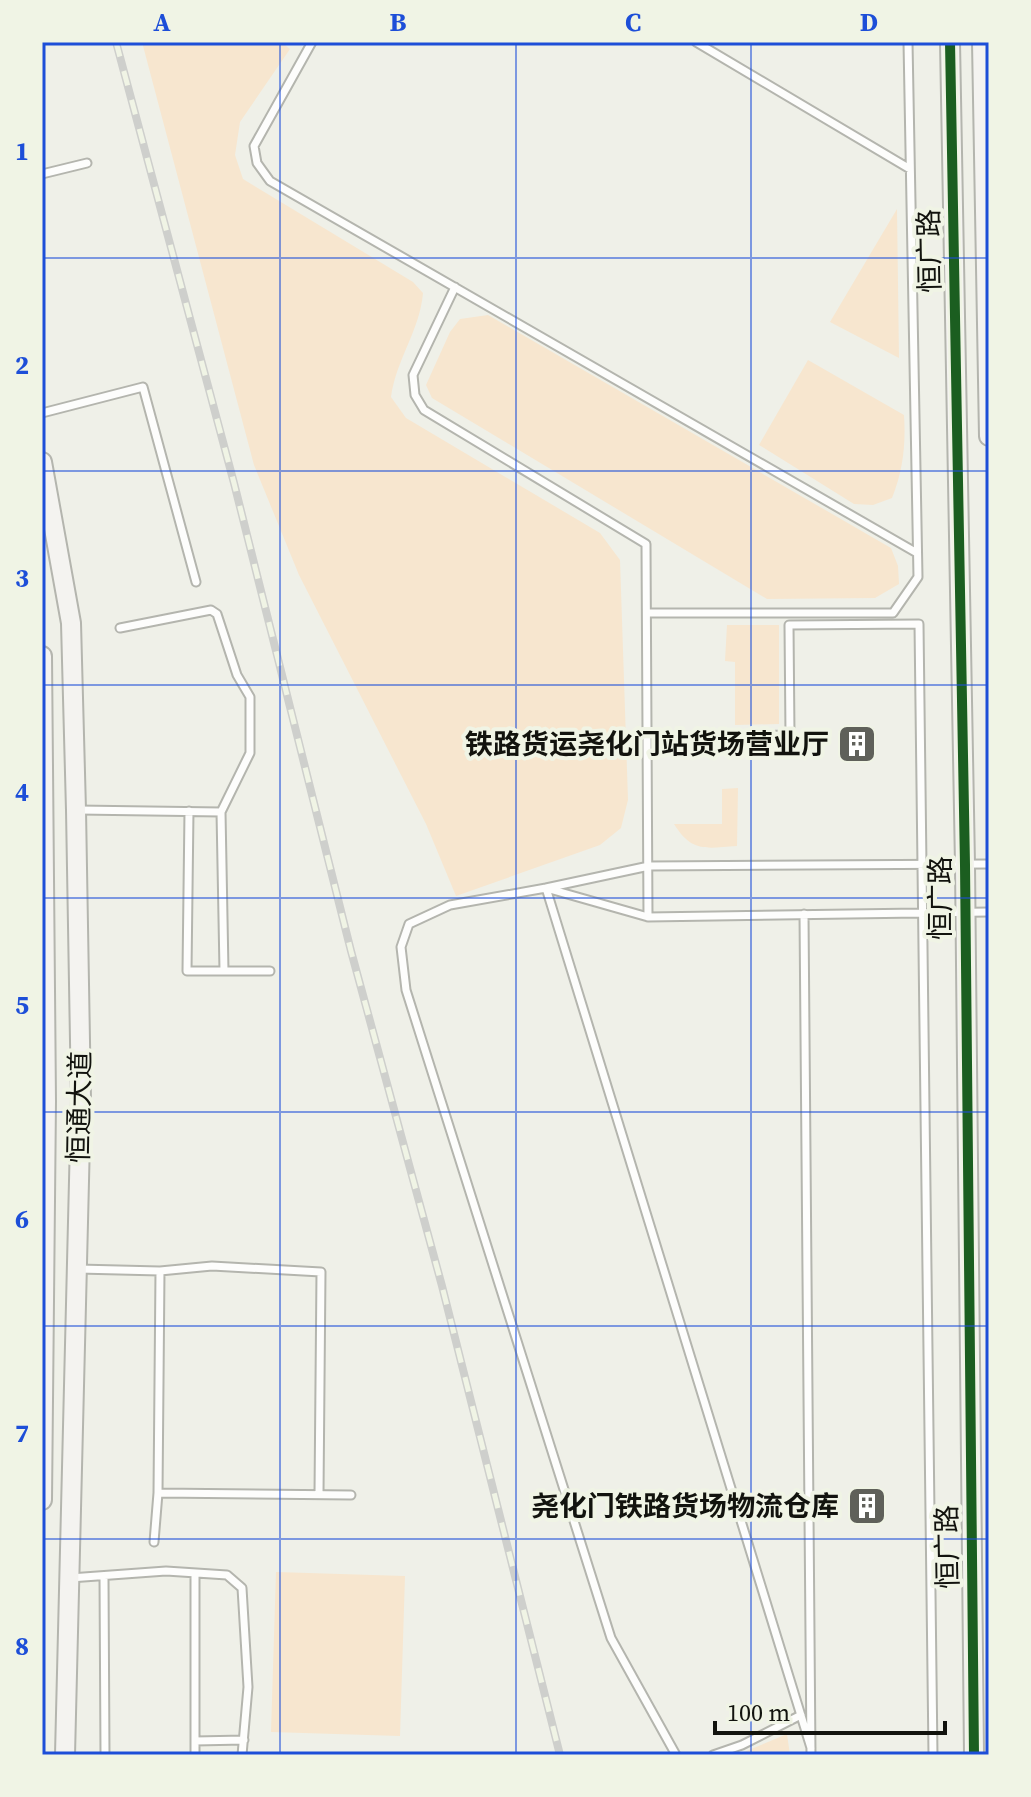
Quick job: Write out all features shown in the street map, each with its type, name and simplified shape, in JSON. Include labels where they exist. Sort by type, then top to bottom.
[{"type":"main road","name":"恒广路","points":[[950,42],[965,865],[963,912],[974,1755]]},
{"type":"main road","name":"恒广路","points":[[982,42],[989,436]]},
{"type":"main road","name":"恒通大道","points":[[42,462],[71,623],[76,810],[81,1099],[65,1755]]},
{"type":"main road","name":"恒通大道","points":[[42,656],[42,1500]]},
{"type":"main road","points":[[42,1471],[70,1471]]},
{"type":"lane","points":[[312,42],[254,146],[257,163],[270,181],[917,553]]},
{"type":"lane","points":[[696,42],[910,169]]},
{"type":"lane","points":[[648,613],[893,613],[918,577],[908,42]]},
{"type":"lane","points":[[42,174],[87,163]]},
{"type":"lane","points":[[455,287],[413,375],[415,395],[424,410],[646,544],[648,917]]},
{"type":"lane","points":[[42,413],[143,387],[196,582]]},
{"type":"lane","points":[[120,628],[199,610],[217,614],[237,675],[250,697],[250,753],[221,812],[224,971]]},
{"type":"lane","points":[[715,736],[790,735],[789,625],[919,624],[933,1755]]},
{"type":"lane","points":[[76,810],[221,812]]},
{"type":"lane","points":[[189,811],[187,971],[270,971]]},
{"type":"lane","points":[[676,1755],[611,1638],[406,990],[401,947],[409,924],[450,905],[649,866],[989,864]]},
{"type":"lane","points":[[546,888],[648,917],[989,912]]},
{"type":"lane","points":[[546,888],[811,1752]]},
{"type":"lane","points":[[804,914],[811,1752]]},
{"type":"lane","points":[[76,1268],[160,1271],[212,1266],[321,1272],[319,1493]]},
{"type":"lane","points":[[154,1542],[158,1493],[160,1271]]},
{"type":"lane","points":[[158,1493],[351,1495]]},
{"type":"lane","points":[[68,1578],[166,1571],[227,1575],[242,1588],[248,1687],[242,1755]]},
{"type":"lane","points":[[195,1575],[195,1755]]},
{"type":"lane","points":[[104,1577],[105,1755]]},
{"type":"lane","points":[[713,1755],[742,1745],[801,1715]]},
{"type":"lane","points":[[195,1741],[244,1740]]},
{"type":"shaded area","points":[[142,42],[281,42],[290,49],[240,122],[235,155],[243,179],[413,282],[423,293],[391,397],[406,418],[600,533],[620,560],[628,800],[621,828],[600,845],[456,896],[426,824],[299,575],[254,465]]},
{"type":"shaded area","points":[[897,209],[899,358],[830,322]]},
{"type":"shaded area","points":[[488,315],[891,548],[898,566],[899,584],[875,598],[767,599],[432,398],[426,385],[450,332],[460,319]]},
{"type":"shaded area","points":[[808,360],[904,415],[903,457],[892,498],[873,505],[854,504],[759,445]]},
{"type":"shaded area","points":[[727,625],[779,625],[779,724],[735,725],[735,662],[725,661]]},
{"type":"shaded area","points":[[738,788],[737,846],[701,847],[687,840],[674,824],[722,824],[722,789]]},
{"type":"shaded area","points":[[276,1572],[405,1576],[400,1736],[271,1732]]},
{"type":"shaded area","points":[[787,1734],[790,1755],[737,1755]]},
{"type":"railway","points":[[116,42],[234,483],[351,951],[442,1286],[560,1755]]},
{"type":"cycle path","points":[[950,42],[965,865],[974,1755]]},
{"type":"place","name":"铁路货运尧化门站货场营业厅","points":[[857,744]]},
{"type":"place","name":"尧化门铁路货场物流仓库","points":[[867,1506]]}]
